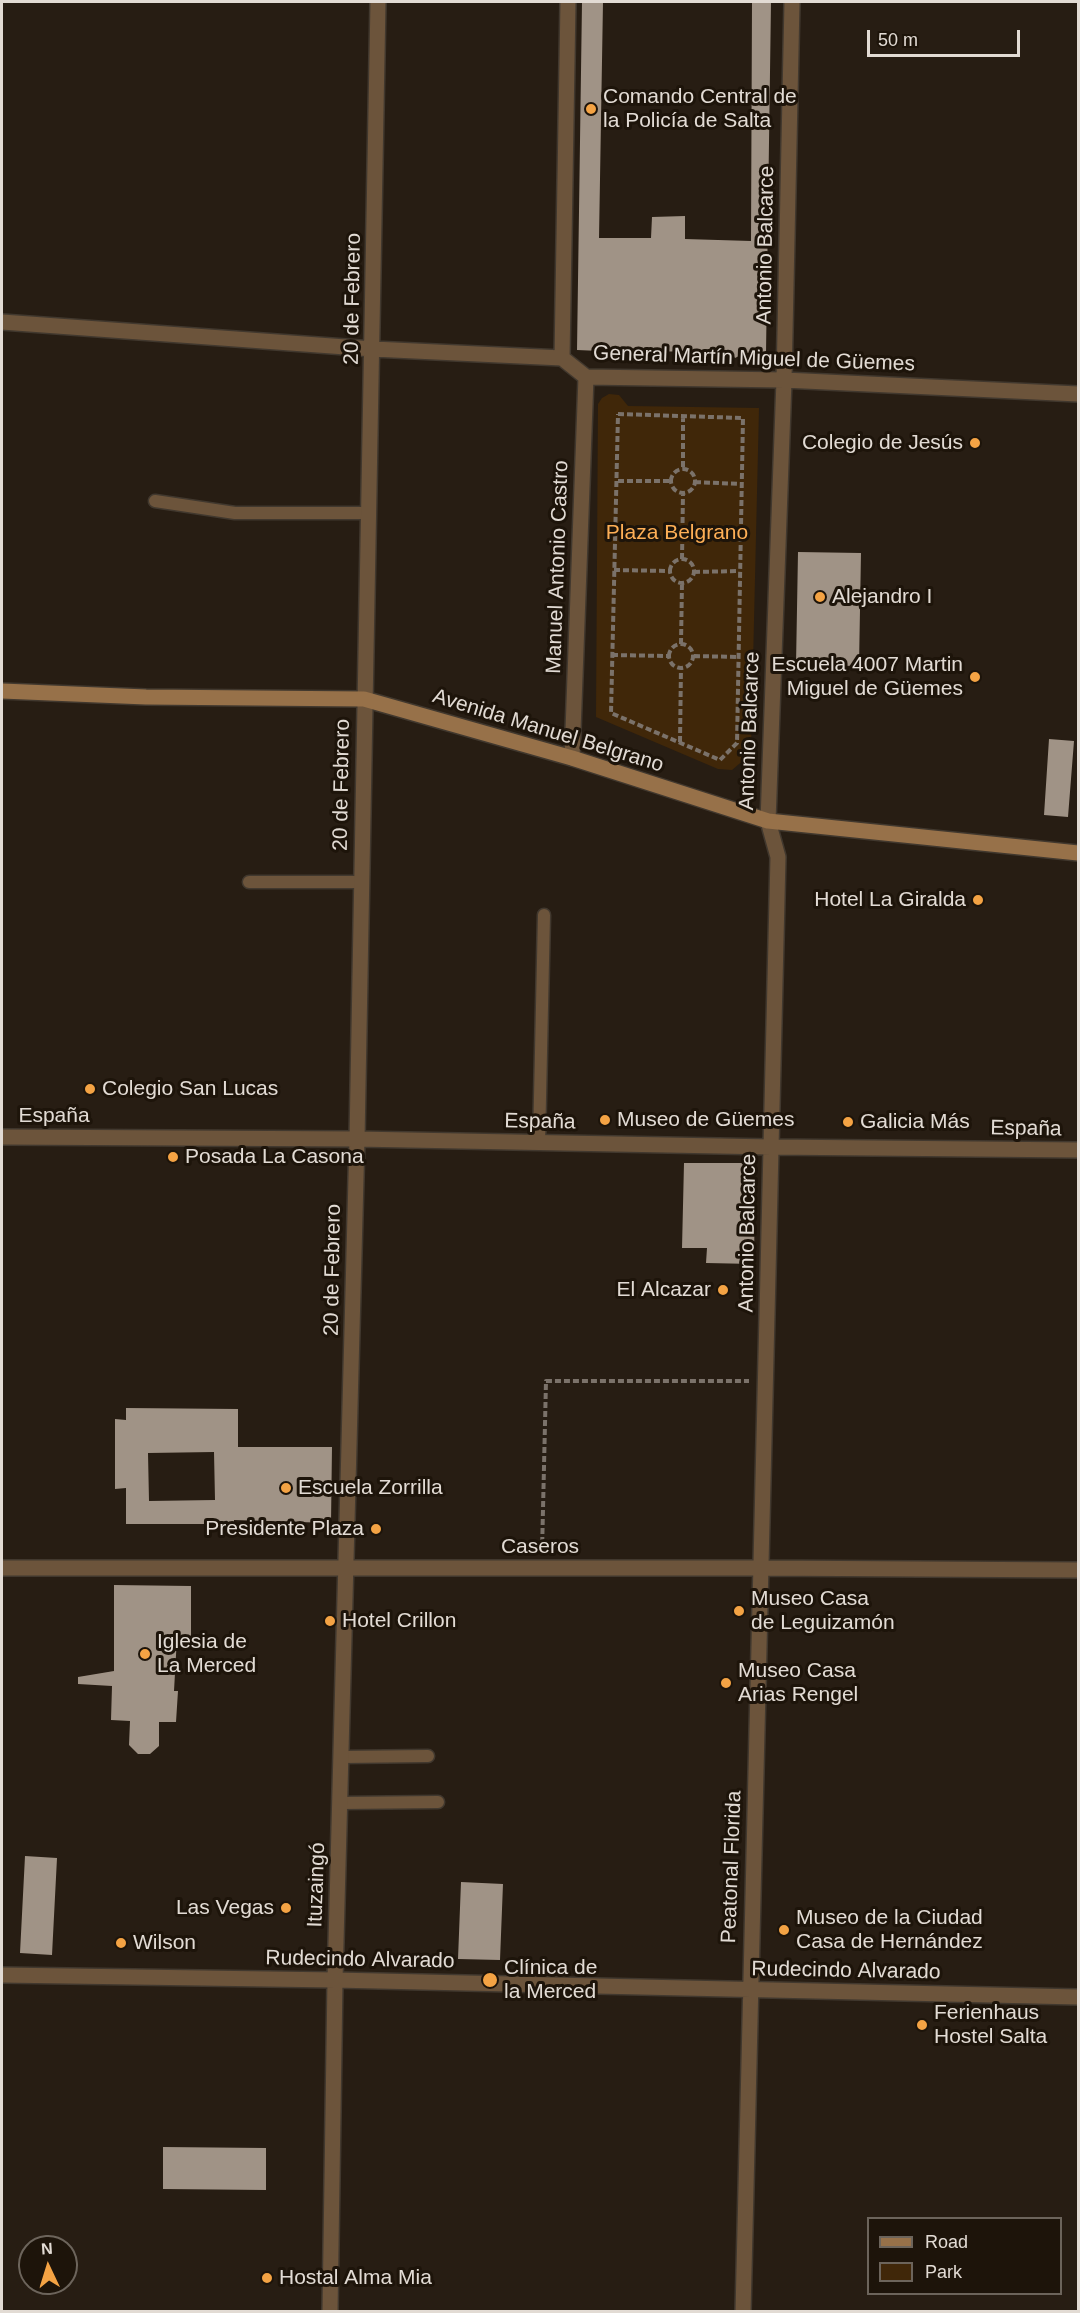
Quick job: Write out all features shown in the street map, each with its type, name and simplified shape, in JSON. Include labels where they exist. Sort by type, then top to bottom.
[{"type":"main road","name":"Avenida Manuel Belgrano","points":[[2,691],[146,697],[364,699],[572,758],[768,821],[1078,853]]},
{"type":"street","name":"20 de Febrero","points":[[347,1569],[373,349],[378,2]]},
{"type":"street","points":[[562,358],[568,2]]},
{"type":"street","name":"Antonio Balcarce","points":[[762,1568],[778,857],[768,821],[784,380],[792,2]]},
{"type":"street","name":"General Martín Miguel de Güemes","points":[[2,322],[373,349],[562,358],[586,377],[784,380],[1078,394]]},
{"type":"street","name":"Manuel Antonio Castro","points":[[572,758],[586,377]]},
{"type":"street","name":"España","points":[[2,1137],[357,1139],[1078,1150]]},
{"type":"street","name":"Caseros","points":[[2,1568],[1078,1570]]},
{"type":"street","name":"Peatonal Florida","points":[[743,2312],[762,1568]]},
{"type":"street","name":"Ituzaingó","points":[[330,2312],[335,1980],[347,1569]]},
{"type":"street","name":"Rudecindo Alvarado","points":[[2,1975],[335,1980],[1078,1997]]},
{"type":"lane","points":[[155,501],[235,513],[369,513]]},
{"type":"lane","points":[[249,882],[361,882]]},
{"type":"lane","points":[[539,1143],[544,915]]},
{"type":"lane","points":[[342,1757],[428,1756]]},
{"type":"lane","points":[[340,1803],[438,1802]]},
{"type":"path","points":[[618,414],[743,418],[737,743],[720,760],[611,713],[618,481],[618,414]]},
{"type":"path","points":[[683,416],[683,469]]},
{"type":"path","points":[[683,469],[693,475],[695,482],[692,489],[683,493],[676,491],[671,481],[674,474],[683,469]]},
{"type":"path","points":[[618,481],[671,481]]},
{"type":"path","points":[[695,482],[741,484]]},
{"type":"path","points":[[682,560],[683,493]]},
{"type":"path","points":[[682,560],[690,562],[694,572],[689,581],[682,583],[673,578],[671,571],[675,562],[682,560]]},
{"type":"path","points":[[614,570],[671,571]]},
{"type":"path","points":[[694,572],[740,571]]},
{"type":"path","points":[[681,644],[682,583]]},
{"type":"path","points":[[681,644],[688,646],[693,656],[691,663],[681,667],[674,665],[669,656],[671,649],[681,644]]},
{"type":"path","points":[[612,655],[669,656]]},
{"type":"path","points":[[693,656],[738,657]]},
{"type":"path","points":[[680,742],[681,667]]},
{"type":"path","points":[[542,1568],[546,1381],[756,1381]]},
{"type":"green space","name":"Plaza Belgrano","points":[[609,394],[619,395],[628,406],[759,408],[751,748],[746,758],[732,770],[718,769],[596,717],[598,404]]},
{"type":"building","name":"Comando Central de la Policía de Salta","points":[[582,2],[603,2],[599,238],[651,238],[652,217],[685,216],[685,239],[751,241],[752,2],[771,2],[766,353],[745,353],[735,358],[730,352],[615,351],[608,356],[600,351],[577,350]]},
{"type":"building","points":[[798,552],[861,553],[859,666],[796,665]]},
{"type":"building","points":[[1049,739],[1074,741],[1068,817],[1044,815]]},
{"type":"building","points":[[684,1163],[742,1163],[755,1178],[754,1264],[706,1263],[707,1248],[682,1248]]},
{"type":"building","points":[[126,1408],[238,1409],[238,1447],[332,1447],[331,1523],[234,1520],[234,1524],[126,1524],[126,1488],[115,1489],[115,1419],[126,1420]],"holes":[[[214,1452],[215,1500],[149,1501],[148,1453]]]},
{"type":"building","name":"Iglesia de La Merced","points":[[114,1585],[191,1586],[191,1637],[177,1637],[174,1691],[178,1691],[176,1722],[159,1722],[159,1746],[150,1754],[138,1754],[129,1745],[130,1721],[111,1720],[112,1686],[78,1684],[78,1677],[114,1671]]},
{"type":"building","points":[[25,1856],[57,1858],[52,1955],[20,1953]]},
{"type":"building","points":[[461,1882],[503,1884],[500,1960],[458,1959]]},
{"type":"building","points":[[163,2147],[266,2148],[266,2190],[163,2189]]},
{"type":"place","name":"Comando Central de la Policía de Salta","points":[[591,109]]},
{"type":"place","name":"Colegio de Jesús","points":[[975,443]]},
{"type":"place","name":"Alejandro I","points":[[820,597]]},
{"type":"place","name":"Escuela 4007 Martin Miguel de Güemes","points":[[975,677]]},
{"type":"place","name":"Hotel La Giralda","points":[[978,900]]},
{"type":"place","name":"Colegio San Lucas","points":[[90,1089]]},
{"type":"place","name":"Museo de Güemes","points":[[605,1120]]},
{"type":"place","name":"Galicia Más","points":[[848,1122]]},
{"type":"place","name":"Posada La Casona","points":[[173,1157]]},
{"type":"place","name":"El Alcazar","points":[[723,1290]]},
{"type":"place","name":"Escuela Zorrilla","points":[[286,1488]]},
{"type":"place","name":"Presidente Plaza","points":[[376,1529]]},
{"type":"place","name":"Museo Casa de Leguizamón","points":[[739,1611]]},
{"type":"place","name":"Hotel Crillon","points":[[330,1621]]},
{"type":"place","name":"Iglesia de La Merced","points":[[145,1654]]},
{"type":"place","name":"Museo Casa Arias Rengel","points":[[726,1683]]},
{"type":"place","name":"Las Vegas","points":[[286,1908]]},
{"type":"place","name":"Museo de la Ciudad Casa de Hernández","points":[[784,1930]]},
{"type":"place","name":"Wilson","points":[[121,1943]]},
{"type":"place","name":"Clínica de la Merced","points":[[490,1980]]},
{"type":"place","name":"Ferienhaus Hostel Salta","points":[[922,2025]]},
{"type":"place","name":"Hostal Alma Mia","points":[[267,2278]]}]
